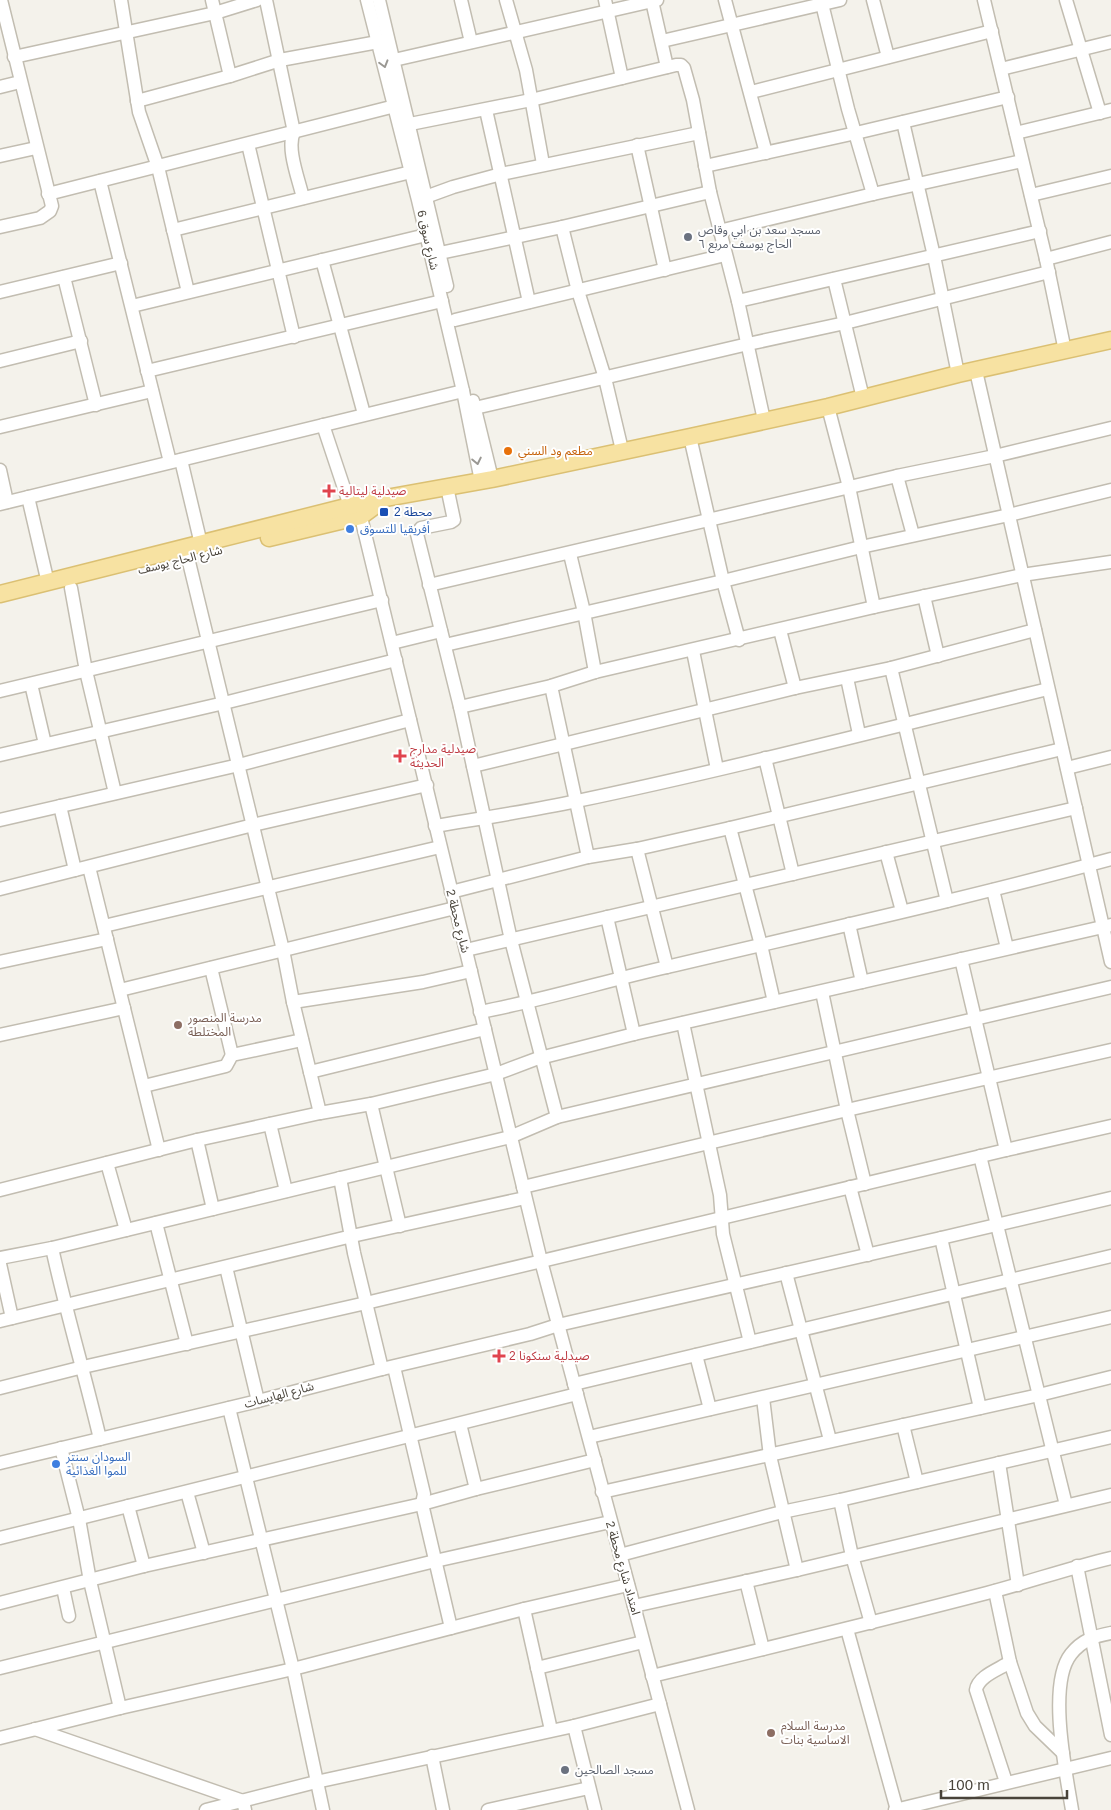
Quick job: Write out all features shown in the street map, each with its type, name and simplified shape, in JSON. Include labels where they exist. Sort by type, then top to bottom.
[{"type":"main road","points":[[356,509],[386,498],[486,480],[690,437],[828,407],[958,374],[1110,343]]},
{"type":"main road","name":"شارع الحاج يوسف","points":[[0,594],[201,544],[356,509]]},
{"type":"main road","name":"شارع الحاج يوسف","points":[[0,605],[188,558],[356,509]]},
{"type":"street","points":[[0,227],[45,216],[52,206],[2,14],[1,0]]},
{"type":"street","points":[[121,0],[136,101],[143,127],[158,166],[188,292]]},
{"type":"street","points":[[14,57],[127,33],[214,6],[257,0]]},
{"type":"street","points":[[266,0],[294,132],[291,148],[303,198]]},
{"type":"street","name":"شارع سوق 6","points":[[367,0],[412,172],[423,198],[440,253],[475,408],[486,480]]},
{"type":"street","name":"شارع سوق 6","points":[[379,0],[410,124],[423,198],[426,235],[462,391],[486,480]]},
{"type":"street","points":[[461,0],[471,42]]},
{"type":"street","points":[[506,0],[526,70],[543,164]]},
{"type":"street","points":[[725,0],[766,153]]},
{"type":"street","points":[[662,41],[840,0]]},
{"type":"street","points":[[873,0],[888,57]]},
{"type":"street","points":[[1016,133],[1106,111],[1080,50],[1066,0]]},
{"type":"street","points":[[394,60],[471,42],[516,34],[606,5],[654,1],[668,67]]},
{"type":"street","points":[[989,1],[992,31],[1040,230],[1065,351]]},
{"type":"street","points":[[822,4],[873,194]]},
{"type":"street","points":[[606,5],[622,78]]},
{"type":"street","points":[[214,6],[230,76]]},
{"type":"street","points":[[751,92],[992,31]]},
{"type":"street","points":[[136,101],[230,76],[280,60],[378,42]]},
{"type":"street","points":[[1001,69],[1111,42]]},
{"type":"street","points":[[410,124],[486,110],[681,65],[684,68],[693,100],[710,192],[738,301],[764,420]]},
{"type":"street","points":[[0,87],[20,82]]},
{"type":"street","points":[[705,166],[1008,97]]},
{"type":"street","points":[[48,194],[395,106]]},
{"type":"street","points":[[486,110],[529,302]]},
{"type":"street","points":[[903,122],[934,256],[958,374]]},
{"type":"street","points":[[423,198],[453,187],[543,164],[699,133]]},
{"type":"street","points":[[248,144],[294,337]]},
{"type":"street","points":[[637,145],[665,270]]},
{"type":"street","points":[[0,156],[36,148]]},
{"type":"street","points":[[719,231],[1022,161]]},
{"type":"street","points":[[173,230],[412,172]]},
{"type":"street","points":[[1031,195],[1111,176]]},
{"type":"street","points":[[100,181],[152,392],[201,544]]},
{"type":"street","points":[[440,253],[562,227],[710,192]]},
{"type":"street","points":[[562,227],[578,291],[605,378],[622,450]]},
{"type":"street","points":[[738,301],[1040,230]]},
{"type":"street","points":[[132,306],[426,235]]},
{"type":"street","points":[[1046,259],[1111,242]]},
{"type":"street","points":[[455,320],[725,255]]},
{"type":"street","points":[[322,260],[364,414]]},
{"type":"street","points":[[0,292],[120,263]]},
{"type":"street","points":[[475,408],[846,323],[1049,272]]},
{"type":"street","points":[[64,277],[96,405]]},
{"type":"street","points":[[834,279],[863,398]]},
{"type":"street","points":[[147,371],[442,301]]},
{"type":"street","points":[[0,361],[81,341]]},
{"type":"street","points":[[976,371],[1089,865],[1107,926],[1111,962]]},
{"type":"street","points":[[0,470],[4,503],[462,391]]},
{"type":"street","points":[[0,427],[152,392]]},
{"type":"street","points":[[828,407],[849,487],[874,607]]},
{"type":"street","name":"شارع محطة 2","points":[[323,425],[356,509],[382,600],[510,1137],[558,1326]]},
{"type":"street","points":[[430,585],[1111,428]]},
{"type":"street","points":[[690,437],[723,581],[739,640]]},
{"type":"street","points":[[897,476],[912,535]]},
{"type":"street","points":[[447,487],[454,520],[421,528],[417,534],[460,707],[511,940],[557,1117]]},
{"type":"street","points":[[445,645],[1111,490]]},
{"type":"street","points":[[28,497],[48,583]]},
{"type":"street","points":[[570,554],[584,612],[595,672]]},
{"type":"street","points":[[188,558],[284,950],[293,1002],[320,1113]]},
{"type":"street","points":[[460,707],[552,686],[595,672],[1022,574],[1111,562]]},
{"type":"street","points":[[71,588],[86,671],[116,793]]},
{"type":"street","points":[[924,596],[938,656]]},
{"type":"street","points":[[0,691],[382,600]]},
{"type":"street","points":[[780,630],[795,688]]},
{"type":"street","points":[[473,766],[795,688],[891,668],[1035,630]]},
{"type":"street","points":[[392,643],[441,631]]},
{"type":"street","points":[[693,651],[717,769]]},
{"type":"street","points":[[0,755],[224,703],[396,660]]},
{"type":"street","points":[[891,668],[947,901]]},
{"type":"street","points":[[847,678],[859,734]]},
{"type":"street","points":[[31,684],[45,744]]},
{"type":"street","points":[[552,686],[588,857]]},
{"type":"street","points":[[436,826],[576,801],[765,758],[1048,689]]},
{"type":"street","points":[[0,820],[239,765],[410,720]]},
{"type":"street","points":[[451,892],[588,857],[730,828],[1062,749]]},
{"type":"street","points":[[1067,768],[1111,757]]},
{"type":"street","points":[[765,758],[793,874]]},
{"type":"street","points":[[0,889],[253,825],[427,785]]},
{"type":"street","points":[[60,806],[75,870]]},
{"type":"street","points":[[466,950],[1076,808]]},
{"type":"street","points":[[730,828],[774,1002]]},
{"type":"street","points":[[104,926],[440,847]]},
{"type":"street","points":[[637,848],[667,967]]},
{"type":"street","points":[[886,852],[902,911]]},
{"type":"street","points":[[480,1012],[528,1003],[620,978],[993,890],[1111,859]]},
{"type":"street","points":[[89,867],[159,1150]]},
{"type":"street","points":[[993,890],[1007,948]]},
{"type":"street","points":[[120,990],[455,908]]},
{"type":"street","points":[[607,917],[634,1034]]},
{"type":"street","points":[[849,924],[862,982]]},
{"type":"street","points":[[0,1190],[197,1140],[320,1113],[371,1104],[496,1074],[541,1058],[634,1034],[1107,926]]},
{"type":"street","points":[[0,962],[107,939]]},
{"type":"street","points":[[961,959],[1006,1150]]},
{"type":"street","points":[[144,1086],[226,1066],[232,1055],[211,968]]},
{"type":"street","points":[[293,1002],[423,982],[470,971]]},
{"type":"street","points":[[0,1258],[52,1248],[510,1137],[557,1117],[1111,986]]},
{"type":"street","points":[[822,992],[865,1184]]},
{"type":"street","points":[[0,1036],[124,1008]]},
{"type":"street","points":[[683,1023],[720,1195],[723,1234],[750,1342]]},
{"type":"street","points":[[310,1072],[485,1029]]},
{"type":"street","points":[[232,1055],[302,1040]]},
{"type":"street","points":[[0,1264],[6,1319],[400,1226],[710,1143],[1111,1050]]},
{"type":"street","points":[[371,1104],[400,1226]]},
{"type":"street","points":[[270,1124],[286,1190]]},
{"type":"street","points":[[0,1388],[1111,1126]]},
{"type":"street","points":[[197,1140],[213,1209]]},
{"type":"street","points":[[980,1156],[1066,1505]]},
{"type":"street","points":[[107,1163],[126,1230]]},
{"type":"street","points":[[340,1178],[366,1303],[411,1437],[424,1494],[422,1504],[451,1628]]},
{"type":"street","points":[[850,1187],[868,1255]]},
{"type":"street","name":"شارع الهايسات","points":[[0,1463],[558,1326],[1111,1198]]},
{"type":"street","points":[[156,1223],[187,1344]]},
{"type":"street","points":[[942,1238],[980,1408]]},
{"type":"street","points":[[52,1248],[100,1438]]},
{"type":"street","points":[[0,1538],[411,1437],[696,1354],[1111,1256]]},
{"type":"street","points":[[226,1267],[258,1401]]},
{"type":"street","points":[[786,1273],[830,1440]]},
{"type":"street","points":[[589,1437],[1111,1317]]},
{"type":"street","name":"امتداد شارع محطة 2","points":[[558,1326],[688,1810]]},
{"type":"street","points":[[696,1354],[710,1409]]},
{"type":"street","points":[[602,1492],[770,1456],[830,1440],[1039,1395],[1111,1377]]},
{"type":"street","points":[[763,1398],[770,1456],[797,1570]]},
{"type":"street","points":[[228,1408],[293,1669],[323,1810]]},
{"type":"street","points":[[460,1424],[476,1489]]},
{"type":"street","points":[[903,1425],[917,1482]]},
{"type":"street","points":[[620,1555],[782,1512],[1111,1437]]},
{"type":"street","points":[[61,1448],[79,1519],[90,1581],[120,1708]]},
{"type":"street","points":[[0,1603],[144,1566],[261,1542],[422,1504],[595,1460]]},
{"type":"street","points":[[999,1463],[1018,1585]]},
{"type":"street","points":[[187,1492],[204,1553]]},
{"type":"street","points":[[634,1606],[797,1570],[1111,1495]]},
{"type":"street","points":[[840,1500],[852,1556],[871,1623]]},
{"type":"street","points":[[128,1506],[144,1566]]},
{"type":"street","points":[[0,1668],[276,1599],[610,1522]]},
{"type":"street","points":[[652,1676],[871,1623],[1018,1585],[1077,1566],[1111,1558]]},
{"type":"street","points":[[1077,1566],[1092,1637],[1108,1694],[1111,1735]]},
{"type":"street","points":[[746,1581],[763,1649]]},
{"type":"street","points":[[0,1738],[120,1708],[293,1669],[524,1609],[628,1585]]},
{"type":"street","points":[[63,1588],[69,1616]]},
{"type":"street","points":[[995,1591],[1010,1662],[1030,1720],[1064,1753]]},
{"type":"street","points":[[524,1609],[551,1730]]},
{"type":"street","points":[[847,1629],[896,1810],[915,1808],[1006,1782],[1111,1758]]},
{"type":"street","points":[[1072,1810],[1060,1708],[1064,1666],[1071,1654],[1081,1643],[1092,1637],[1111,1633]]},
{"type":"street","points":[[537,1668],[643,1642]]},
{"type":"street","points":[[1006,1782],[976,1690],[977,1684],[981,1680],[1010,1662]]},
{"type":"street","points":[[206,1810],[244,1805],[316,1782],[574,1726],[660,1704]]},
{"type":"street","points":[[574,1726],[595,1810]]},
{"type":"street","points":[[34,1729],[244,1805]]},
{"type":"street","points":[[432,1756],[443,1810]]},
{"type":"street","points":[[488,1810],[589,1788]]},
{"type":"place","name":"مسجد سعد بن ابي وقاص الحاج يوسف مربع ٦","points":[[688,237]]},
{"type":"place","name":"مطعم ود السني","points":[[508,451]]},
{"type":"place","name":"صيدلية ليتالية","points":[[329,491]]},
{"type":"place","name":"محطة 2","points":[[384,512]]},
{"type":"place","name":"أفريقيا للتسوق","points":[[350,529]]},
{"type":"place","name":"صيدلية مدارج الحديثة","points":[[400,756]]},
{"type":"place","name":"مدرسة المنصور المختلطة","points":[[178,1025]]},
{"type":"place","name":"صيدلية سنكونا 2","points":[[499,1356]]},
{"type":"place","name":"السودان سنتر للموا الغذائية","points":[[56,1464]]},
{"type":"place","name":"مدرسة السلام الاساسية بنات","points":[[771,1733]]},
{"type":"place","name":"مسجد الصالحين","points":[[565,1770]]}]
